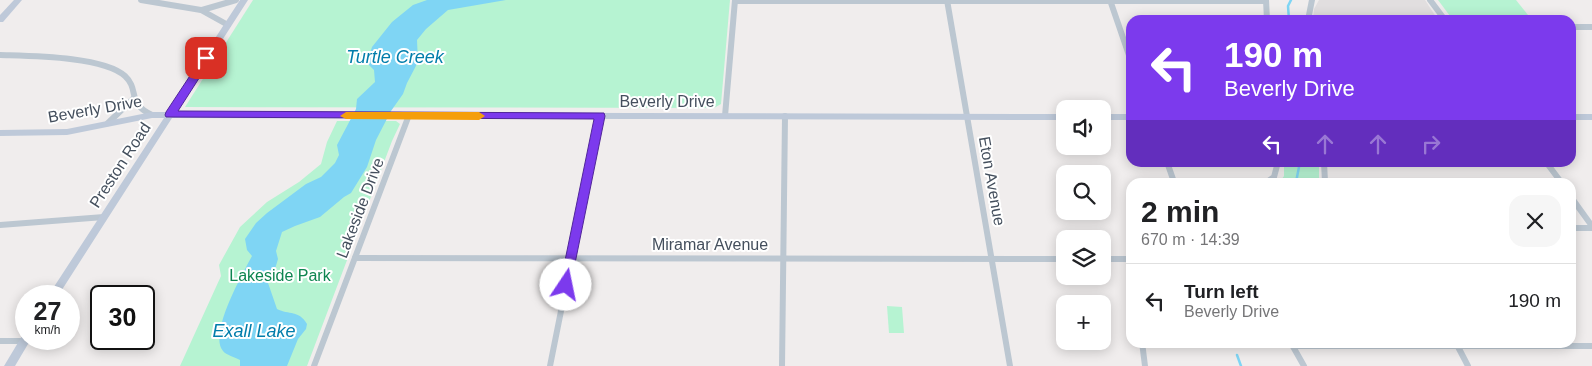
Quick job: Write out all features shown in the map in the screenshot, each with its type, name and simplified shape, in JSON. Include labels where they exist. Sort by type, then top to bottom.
[{"type":"street","points":[[0,20],[18,0]]},
{"type":"street","points":[[141,0],[202,10],[228,25]]},
{"type":"street","points":[[202,10],[236,0]]},
{"type":"street","name":"Preston Road","points":[[60,285],[244,0]]},
{"type":"street","points":[[725,116],[735,1],[1266,0],[1267,15]]},
{"type":"street","points":[[1309,15],[1312,0]]},
{"type":"street","points":[[1430,0],[1440,15]]},
{"type":"street","name":"Eton Avenue","points":[[947,1],[1010,366]]},
{"type":"street","points":[[1110,1],[1126,47]]},
{"type":"street","points":[[1576,27],[1592,27]]},
{"type":"street","points":[[0,55],[58,59],[101,66],[118,72],[125,76],[138,108],[152,115]]},
{"type":"street","points":[[108,123],[134,98]]},
{"type":"street","name":"Beverly Drive","points":[[0,133],[67,132],[152,115],[1056,116]]},
{"type":"street","name":"Lakeside Drive","points":[[314,366],[409,115]]},
{"type":"street","points":[[550,366],[600,116]]},
{"type":"street","points":[[782,366],[785,116]]},
{"type":"street","points":[[1111,117],[1126,117]]},
{"type":"street","points":[[1576,117],[1592,117]]},
{"type":"street","points":[[1550,167],[1558,178]]},
{"type":"street","points":[[1576,204],[1592,227]]},
{"type":"street","points":[[0,225],[104,217]]},
{"type":"street","points":[[1576,228],[1592,227]]},
{"type":"street","name":"Miramar Avenue","points":[[355,258],[1056,259]]},
{"type":"street","points":[[1111,259],[1126,259]]},
{"type":"street","points":[[0,342],[15,341]]},
{"type":"street","points":[[1576,346],[1592,346]]},
{"type":"street","points":[[1143,348],[1145,366]]},
{"type":"street","points":[[1294,348],[1304,366]]},
{"type":"street","points":[[1459,348],[1468,366]]},
{"type":"street","points":[[9,366],[19,350]]},
{"type":"shaded area","points":[[1319,0],[1425,0],[1435,15],[1313,15],[1314,9]]},
{"type":"green space","points":[[253,0],[730,0],[721,104],[714,108],[185,107]]},
{"type":"green space","points":[[1438,0],[1516,0],[1528,15],[1449,15]]},
{"type":"green space","name":"Lakeside Park","points":[[337,121],[396,121],[400,124],[307,366],[180,366],[221,276],[219,265],[240,227],[267,202],[299,182],[321,164],[327,142]]},
{"type":"green space","points":[[1284,167],[1319,167],[1319,178],[1283,178]]},
{"type":"green space","points":[[887,306],[902,307],[904,333],[889,333]]},
{"type":"water","name":"Exall Lake","points":[[427,0],[506,0],[448,10],[426,29],[417,40],[418,62],[403,94],[391,111],[376,140],[367,167],[351,193],[320,217],[282,232],[276,251],[278,259],[275,269],[267,280],[277,309],[301,317],[307,324],[306,329],[298,339],[287,366],[240,366],[240,360],[223,351],[220,343],[220,331],[228,304],[252,256],[247,250],[245,239],[256,223],[267,213],[306,184],[321,177],[335,163],[339,155],[337,145],[356,109],[357,99],[375,82],[374,70],[367,63],[372,47],[392,22],[413,5]]},
{"type":"waterway","points":[[1289,15],[1288,6],[1291,0]]},
{"type":"waterway","points":[[1297,178],[1299,167]]},
{"type":"waterway","points":[[1237,355],[1241,366]]},
{"type":"slow traffic","points":[[346,116],[479,116]]},
{"type":"route","points":[[206,58],[170,115],[600,116],[566,285]]},
{"type":"water label","name":"Turtle Creek","points":[[395,57]]}]
